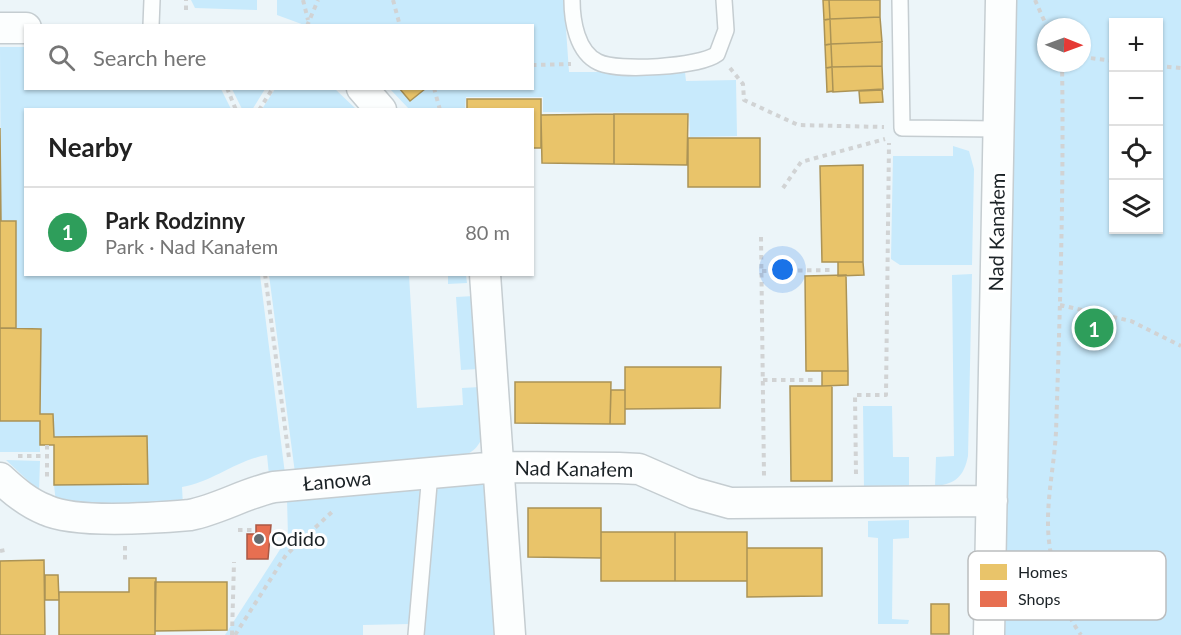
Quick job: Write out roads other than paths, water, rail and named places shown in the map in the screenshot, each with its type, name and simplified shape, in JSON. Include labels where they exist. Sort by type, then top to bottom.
[{"type":"street","name":"Nad Kanałem","points":[[991,551],[1001,0]]},
{"type":"street","points":[[0,28],[24,28]]},
{"type":"street","points":[[364,90],[379,108]]},
{"type":"street","points":[[485,276],[498,467]]},
{"type":"street","name":"Łanowa","points":[[6,467],[28,502],[48,512],[70,517],[190,515],[222,506],[256,491],[290,485],[498,467]]},
{"type":"street","name":"Nad Kanałem","points":[[510,635],[498,467],[639,469],[711,499],[730,502],[992,501]]},
{"type":"street","name":"Nad Kanałem","points":[[989,620],[989,635]]},
{"type":"lane","points":[[152,0],[152,24]]},
{"type":"lane","points":[[572,0],[578,38],[588,54],[598,63],[617,66],[677,66],[696,64],[717,54],[726,30],[724,0]]},
{"type":"lane","points":[[900,0],[902,128],[999,129]]},
{"type":"lane","points":[[416,635],[430,473]]},
{"type":"place","name":"Park Rodzinny","points":[[1094,328]]},
{"type":"place","name":"Odido","points":[[259,539]]}]
